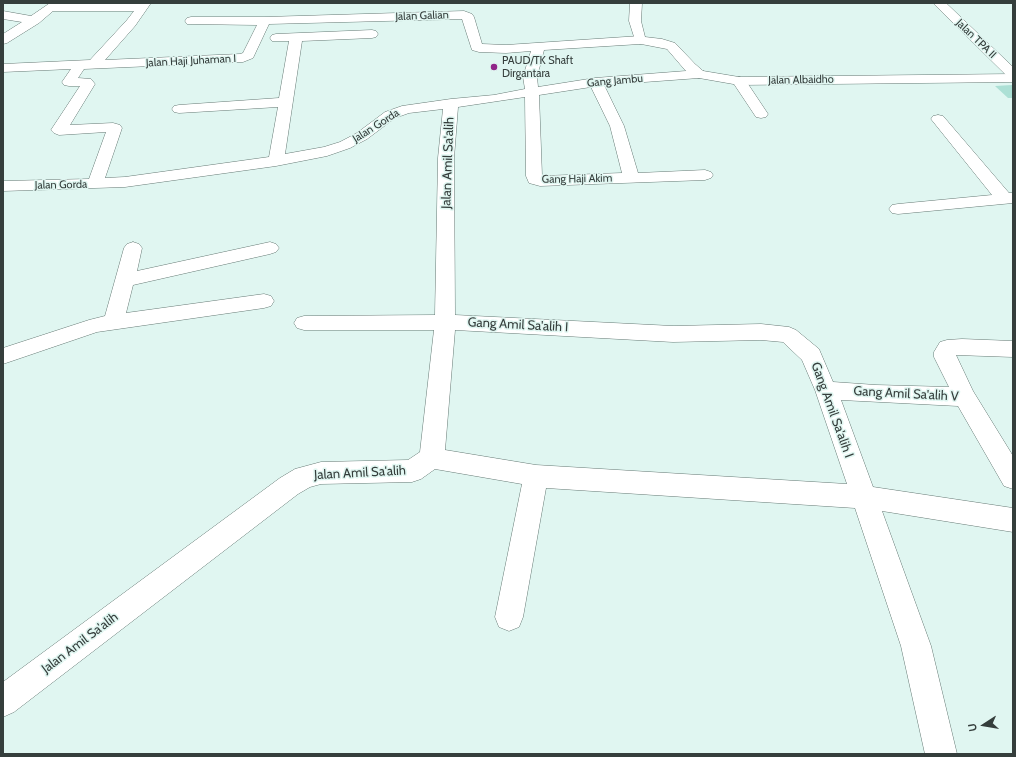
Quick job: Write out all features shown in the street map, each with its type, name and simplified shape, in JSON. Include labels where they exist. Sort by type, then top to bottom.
[{"type":"street","points":[[8,3],[3,14],[35,20]]},
{"type":"street","points":[[399,17],[400,3]]},
{"type":"street","points":[[636,3],[634,21],[640,40]]},
{"type":"street","name":"Jalan TPA II","points":[[939,3],[1013,74]]},
{"type":"street","points":[[3,40],[56,5],[144,5]]},
{"type":"street","points":[[95,184],[115,128],[59,130],[88,84],[86,82],[69,82],[131,22],[144,5]]},
{"type":"street","name":"Jalan Galian","points":[[265,22],[284,15],[399,17],[453,9],[468,17],[476,47],[506,49],[539,47]]},
{"type":"street","points":[[190,21],[265,22]]},
{"type":"street","name":"Jalan Haji Juhaman I","points":[[86,65],[243,58],[248,55],[265,22]]},
{"type":"street","points":[[276,38],[372,34]]},
{"type":"street","points":[[276,161],[284,102],[296,37]]},
{"type":"street","points":[[532,92],[530,77],[539,47],[640,40],[662,43],[671,46],[690,67],[699,74]]},
{"type":"street","points":[[3,68],[86,65]]},
{"type":"street","name":"Jalan Albaidho","points":[[699,74],[739,81],[1013,78]]},
{"type":"street","name":"Gang Jambu","points":[[532,92],[595,82],[699,74]]},
{"type":"street","points":[[739,81],[761,114]]},
{"type":"street","points":[[595,82],[617,126],[631,177]]},
{"type":"street","name":"Jalan Gorda","points":[[3,186],[125,182],[276,161],[327,151],[345,145],[362,136],[398,111],[532,92]]},
{"type":"street","name":"Gang Haji Akim","points":[[532,92],[536,180],[705,175]]},
{"type":"street","points":[[179,109],[284,102]]},
{"type":"street","name":"Jalan Amil Sa'alih","points":[[3,701],[289,486],[304,477],[321,472],[394,472],[412,470],[432,458],[445,322],[446,165],[450,103]]},
{"type":"street","points":[[938,119],[1008,198]]},
{"type":"street","points":[[898,209],[1008,198]]},
{"type":"street","points":[[114,322],[133,248]]},
{"type":"street","points":[[125,280],[270,248]]},
{"type":"street","points":[[3,356],[96,325],[264,302]]},
{"type":"street","name":"Gang Amil Sa'alih I","points":[[304,323],[445,322],[672,334],[761,332],[789,335],[811,355],[826,390],[916,646],[941,754]]},
{"type":"street","points":[[965,397],[945,357],[944,352],[947,348],[962,347],[1013,349]]},
{"type":"street","name":"Gang Amil Sa'alih V","points":[[826,390],[876,394],[965,397],[1013,478]]},
{"type":"street","points":[[432,458],[536,476],[863,498],[1013,520]]},
{"type":"street","points":[[509,617],[536,476]]},
{"type":"green space","points":[[1012,85],[1013,98],[1008,98],[995,86]]},
{"type":"place","name":"PAUD/TK Shaft Dirgantara","points":[[494,67]]}]
